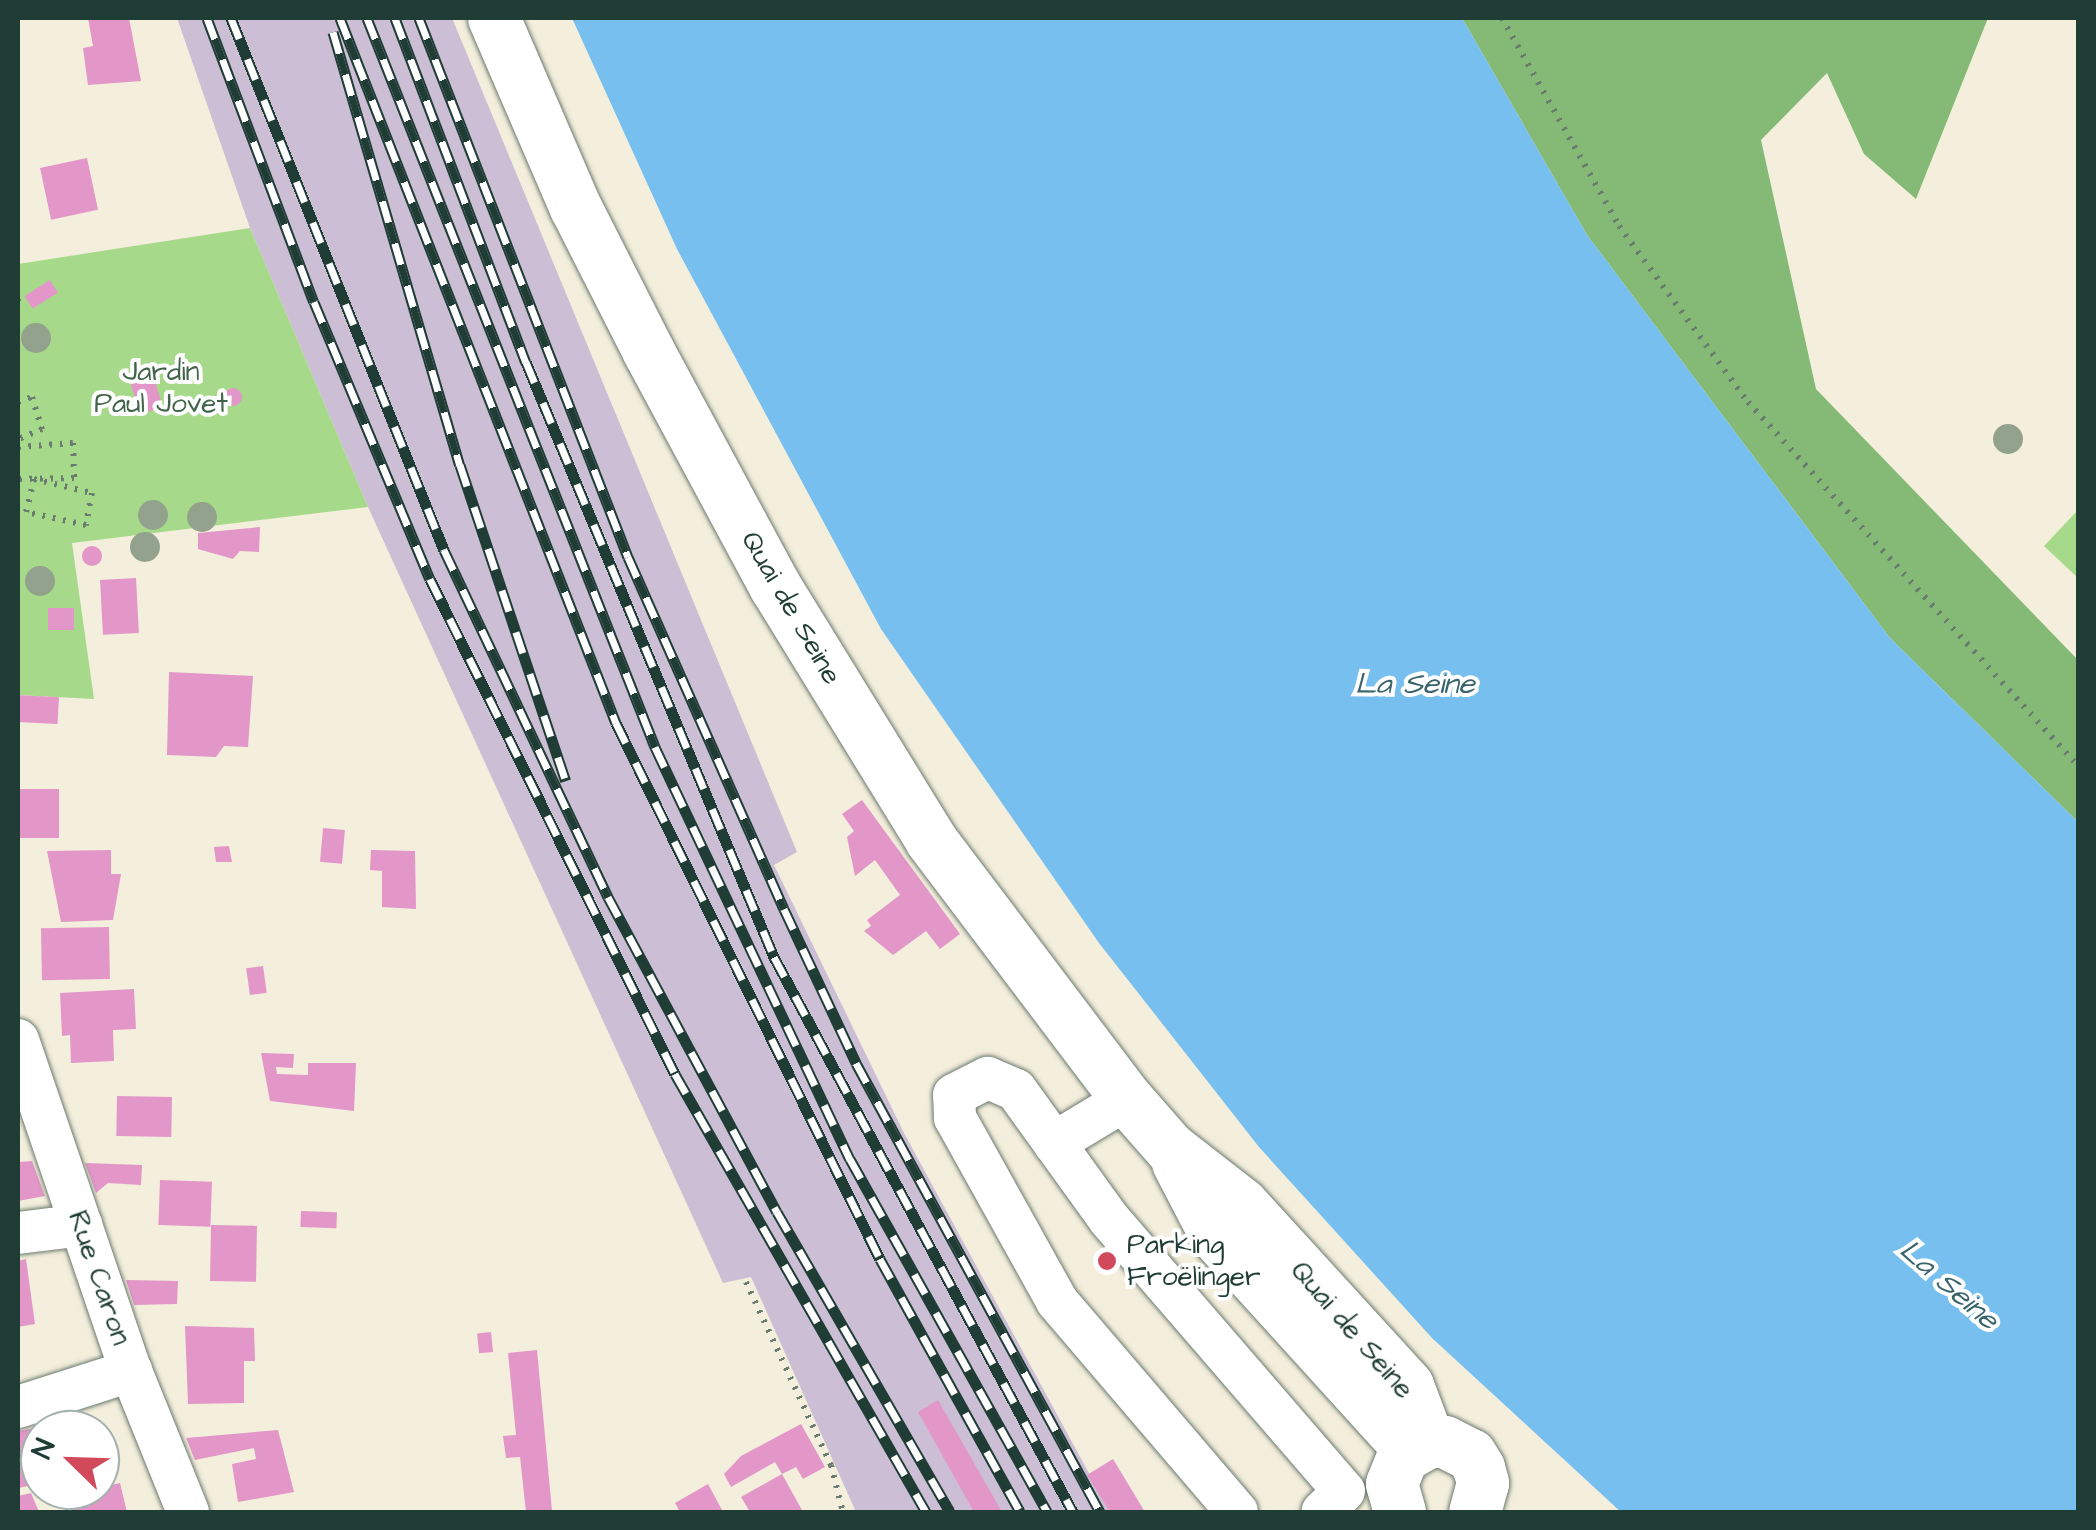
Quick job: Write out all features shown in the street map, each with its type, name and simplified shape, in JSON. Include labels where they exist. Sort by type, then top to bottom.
[{"type":"main road","name":"Quai de Seine","points":[[494,18],[576,208],[775,586],[932,840],[1127,1098],[1170,1148],[1216,1236],[1420,1446]]},
{"type":"main road","points":[[1400,1512],[1392,1484],[1420,1446],[1459,1446],[1471,1456],[1483,1483],[1481,1510]]},
{"type":"street","name":"Rue Caron","points":[[18,1040],[131,1371],[188,1512]]},
{"type":"street","points":[[1238,1512],[1057,1301],[954,1118],[954,1095],[988,1078],[1009,1084],[1109,1220],[1344,1492],[1322,1512]]},
{"type":"street","points":[[1054,1144],[1127,1098]]},
{"type":"street","points":[[18,1233],[82,1225]]},
{"type":"street","points":[[18,1407],[131,1371]]},
{"type":"path","points":[[1502,18],[1618,226],[1748,402],[2078,766]]},
{"type":"path","points":[[18,402],[32,397],[42,429],[18,438]]},
{"type":"path","points":[[18,447],[72,443],[74,478],[18,479]]},
{"type":"path","points":[[34,479],[92,493],[86,525],[26,512],[34,479]]},
{"type":"path","points":[[746,1282],[831,1465],[843,1512]]},
{"type":"shaded area","points":[[177,18],[452,18],[797,852],[774,865],[904,1133],[1110,1512],[856,1512],[751,1277],[723,1283],[368,507],[250,228]]},
{"type":"green space","points":[[1462,18],[1988,18],[1916,199],[1864,154],[1827,73],[1761,140],[1816,389],[2078,660],[2078,822],[1890,638],[1587,235]]},
{"type":"green space","name":"Jardin Paul Jovet","points":[[250,228],[368,507],[72,543],[94,699],[18,695],[18,264]]},
{"type":"green space","points":[[2078,510],[2078,578],[2044,546]]},
{"type":"water","name":"La Seine","points":[[572,18],[1462,18],[1587,235],[1890,638],[2078,822],[2078,1512],[1621,1512],[1432,1338],[1259,1147],[1099,943],[881,629],[677,249]]},
{"type":"building","points":[[88,18],[129,18],[141,81],[88,85],[83,48],[93,46]]},
{"type":"building","points":[[87,158],[98,210],[51,220],[40,168]]},
{"type":"building","points":[[50,280],[58,293],[33,309],[25,296]]},
{"type":"building","points":[[151,368],[163,407],[140,414],[128,375]]},
{"type":"building","points":[[233,388],[242,397],[233,406],[224,397]]},
{"type":"building","points":[[260,527],[259,552],[240,551],[233,559],[198,549],[198,533]]},
{"type":"building","points":[[92,546],[102,556],[92,566],[82,556]]},
{"type":"building","points":[[136,578],[139,633],[103,635],[100,580]]},
{"type":"building","points":[[48,608],[74,608],[74,630],[48,630]]},
{"type":"building","points":[[169,672],[253,676],[248,747],[224,746],[216,757],[167,755]]},
{"type":"building","points":[[18,695],[59,697],[58,724],[18,722]]},
{"type":"building","points":[[18,789],[59,789],[59,838],[18,838]]},
{"type":"building","points":[[862,800],[960,934],[940,949],[926,931],[893,955],[864,931],[871,926],[867,920],[900,895],[875,860],[855,876],[847,837],[854,831],[842,814]]},
{"type":"building","points":[[323,828],[345,830],[342,864],[320,862]]},
{"type":"building","points":[[229,846],[232,862],[216,862],[214,847]]},
{"type":"building","points":[[111,850],[111,874],[121,874],[113,920],[61,922],[47,851]]},
{"type":"building","points":[[371,850],[415,851],[416,909],[382,907],[382,871],[370,870]]},
{"type":"building","points":[[109,927],[110,979],[42,980],[41,928]]},
{"type":"building","points":[[263,966],[267,993],[250,995],[246,968]]},
{"type":"building","points":[[134,989],[136,1029],[113,1030],[114,1061],[71,1063],[70,1035],[62,1036],[60,993]]},
{"type":"building","points":[[261,1053],[294,1054],[293,1068],[276,1067],[277,1074],[308,1075],[308,1063],[356,1063],[354,1111],[270,1101]]},
{"type":"building","points":[[117,1096],[172,1097],[171,1137],[116,1136]]},
{"type":"building","points":[[32,1161],[45,1196],[18,1201],[18,1162]]},
{"type":"building","points":[[85,1163],[142,1165],[141,1185],[108,1183],[96,1193]]},
{"type":"building","points":[[160,1180],[212,1182],[210,1227],[158,1225]]},
{"type":"building","points":[[301,1211],[337,1212],[336,1228],[300,1227]]},
{"type":"building","points":[[211,1225],[257,1226],[256,1282],[210,1281]]},
{"type":"building","points":[[26,1259],[35,1324],[18,1327],[18,1261]]},
{"type":"building","points":[[126,1280],[178,1281],[177,1304],[134,1305]]},
{"type":"building","points":[[185,1326],[254,1328],[255,1361],[244,1361],[244,1403],[188,1404]]},
{"type":"building","points":[[491,1332],[493,1352],[479,1353],[477,1333]]},
{"type":"building","points":[[537,1350],[552,1511],[526,1512],[520,1457],[506,1458],[503,1436],[516,1435],[508,1353]]},
{"type":"building","points":[[938,1400],[1002,1512],[974,1512],[918,1412]]},
{"type":"building","points":[[801,1424],[825,1467],[803,1479],[796,1467],[782,1474],[775,1462],[731,1487],[724,1474],[741,1456]]},
{"type":"building","points":[[278,1430],[294,1492],[238,1502],[232,1464],[256,1459],[254,1448],[195,1460],[186,1438]]},
{"type":"building","points":[[18,1431],[20,1431],[18,1488]]},
{"type":"building","points":[[1113,1459],[1145,1512],[1110,1512],[1087,1475]]},
{"type":"building","points":[[782,1474],[803,1512],[750,1512],[741,1497]]},
{"type":"building","points":[[120,1483],[127,1512],[76,1512],[120,1510]]},
{"type":"building","points":[[708,1484],[722,1510],[680,1512],[675,1503]]},
{"type":"building","points":[[18,1496],[20,1510],[39,1512],[18,1512]]},
{"type":"railway","points":[[207,18],[314,302],[430,579],[675,1074],[926,1512]]},
{"type":"railway","points":[[231,18],[444,550],[608,897],[777,1212],[950,1512]]},
{"type":"railway","points":[[340,18],[616,723],[880,1259],[1020,1512]]},
{"type":"railway","points":[[367,18],[655,747],[850,1159],[1047,1512]]},
{"type":"railway","points":[[395,18],[526,362],[774,957],[1073,1512]]},
{"type":"railway","points":[[419,18],[628,557],[784,909],[856,1063],[1100,1512]]},
{"type":"railway","points":[[333,32],[460,465],[566,781]]},
{"type":"place","name":"Parking Froëlinger","points":[[1107,1261]]}]
